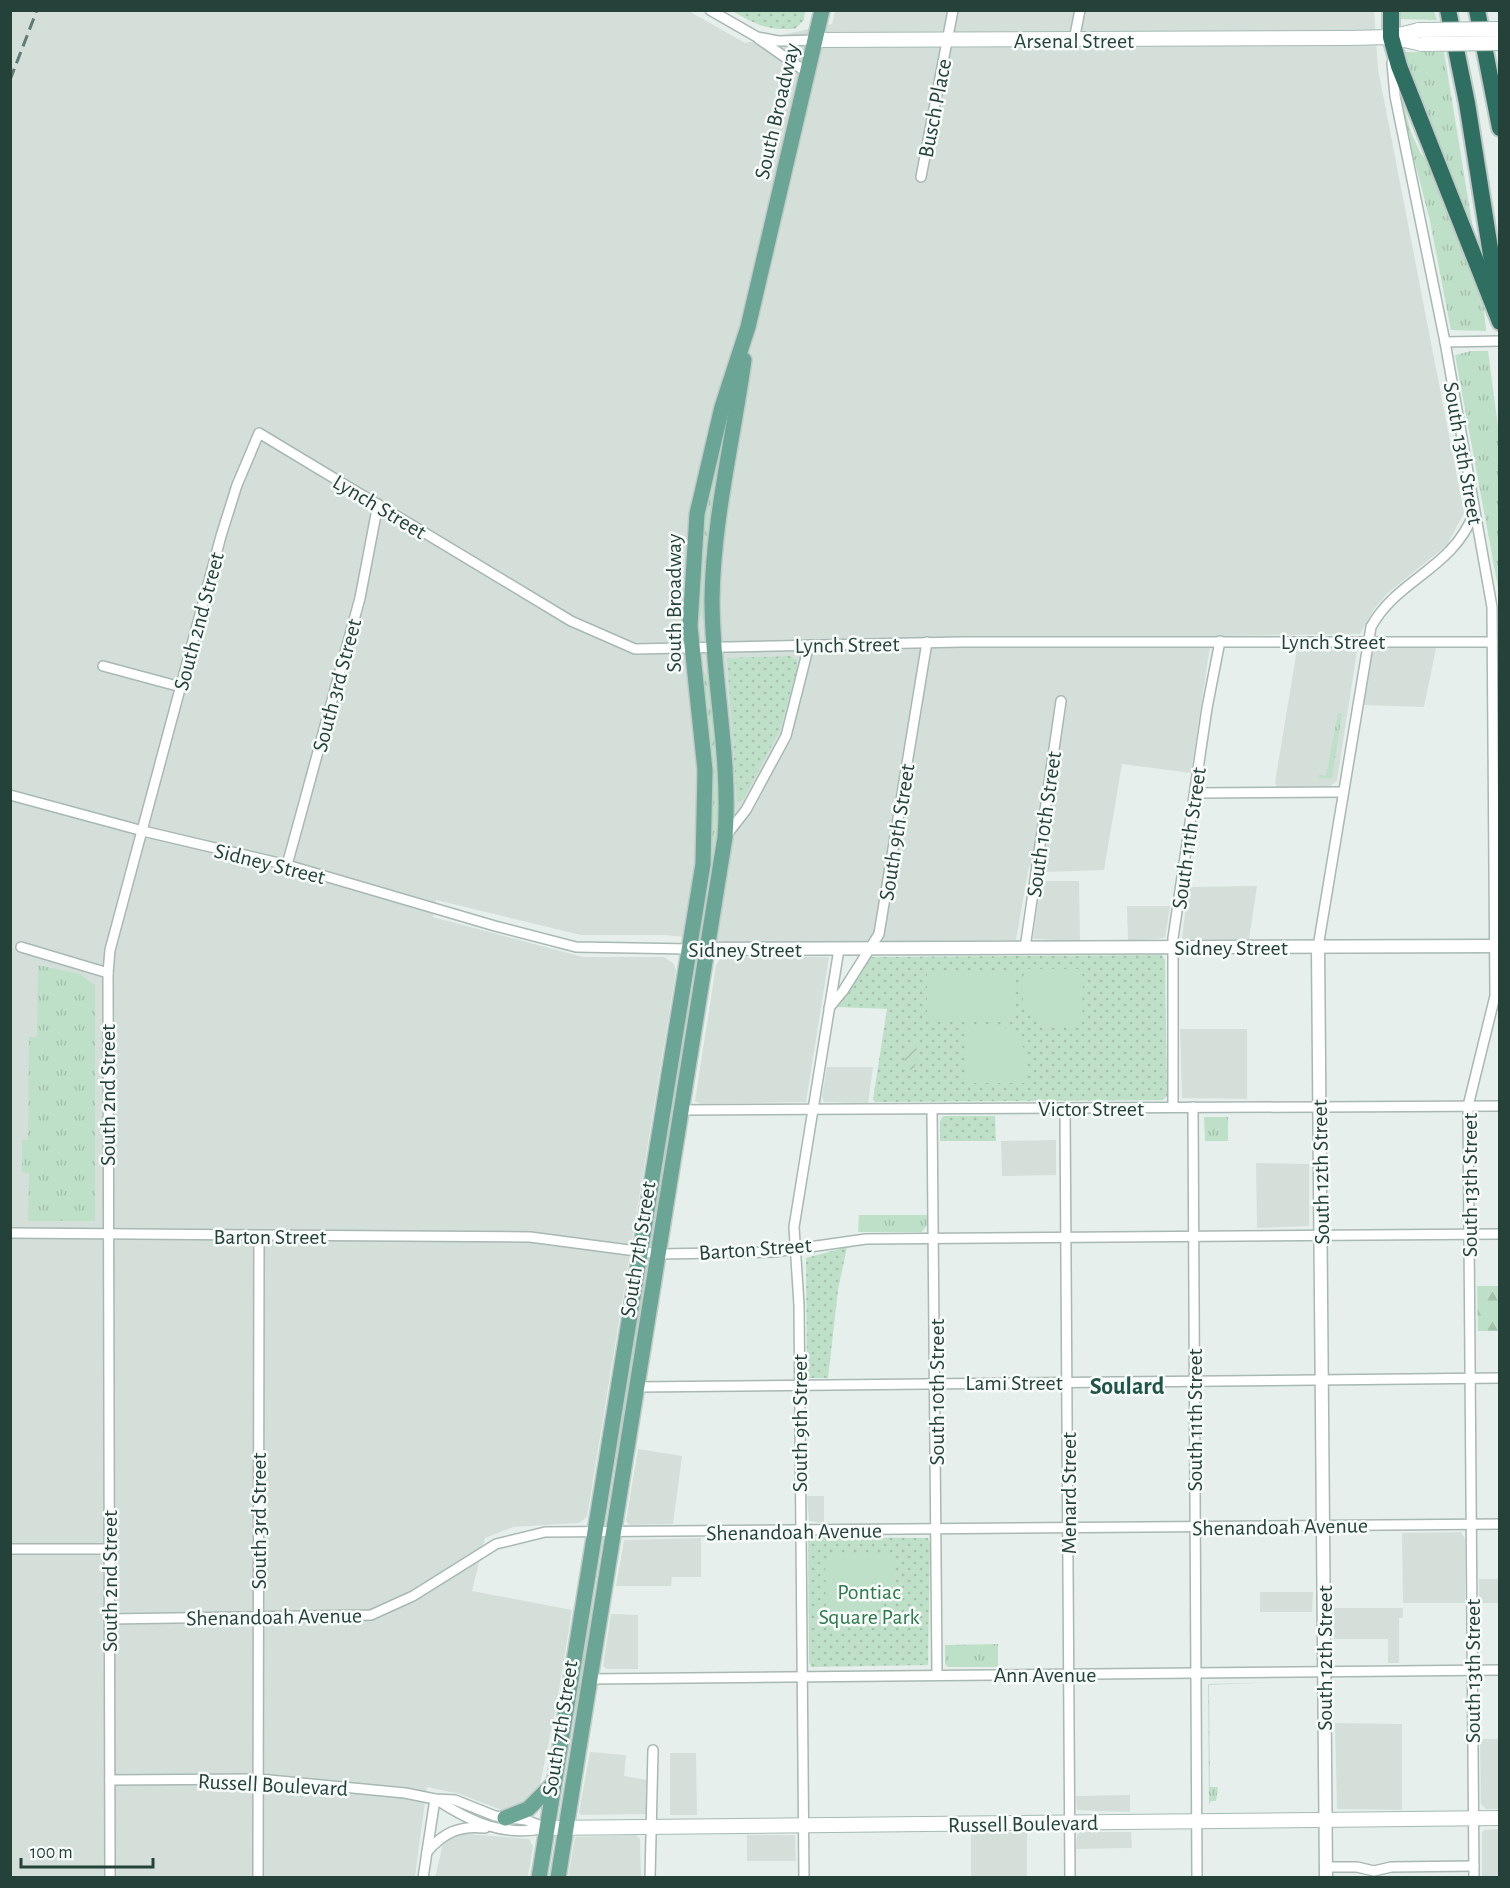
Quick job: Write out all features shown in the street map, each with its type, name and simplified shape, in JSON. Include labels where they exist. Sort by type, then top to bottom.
[{"type":"highway","points":[[1391,10],[1391,37],[1403,77],[1500,322]]},
{"type":"highway","points":[[1448,10],[1466,93],[1500,311]]},
{"type":"highway","points":[[1477,10],[1500,128]]},
{"type":"main road","name":"South Broadway","points":[[700,885],[704,845],[705,770],[691,647],[692,581],[697,514],[722,407],[748,327],[809,74],[822,10]]},
{"type":"main road","name":"Arsenal Street","points":[[1421,37],[1500,29]]},
{"type":"main road","name":"Arsenal Street","points":[[816,40],[1421,37],[1500,43]]},
{"type":"main road","name":"South Broadway","points":[[725,837],[726,752],[714,647],[712,599],[715,549],[748,327]]},
{"type":"main road","name":"South 7th Street","points":[[558,1878],[709,949],[725,837]]},
{"type":"main road","name":"South 7th Street","points":[[538,1878],[700,885]]},
{"type":"main road","points":[[505,1818],[528,1809],[554,1783]]},
{"type":"main road","name":"Russell Boulevard","points":[[546,1828],[1500,1818]]},
{"type":"street","name":"Arsenal Street","points":[[710,10],[757,37],[809,74]]},
{"type":"street","points":[[948,40],[953,10]]},
{"type":"street","points":[[1074,40],[1080,10]]},
{"type":"street","name":"Arsenal Street","points":[[757,37],[778,41],[816,40]]},
{"type":"street","name":"South 13th Street","points":[[1391,37],[1395,96],[1445,342],[1474,513],[1491,591],[1498,946],[1496,996],[1468,1106],[1474,1878]]},
{"type":"street","name":"Busch Place","points":[[921,177],[948,40]]},
{"type":"street","points":[[1445,342],[1500,342]]},
{"type":"street","name":"Lynch Street","points":[[259,433],[571,621],[635,649],[927,642],[1492,642]]},
{"type":"street","name":"South 2nd Street","points":[[110,1878],[108,973],[111,950],[221,536],[237,485],[259,433]]},
{"type":"street","name":"South 3rd Street","points":[[287,865],[358,603],[378,504]]},
{"type":"street","name":"South 12th Street","points":[[1326,1872],[1318,947],[1371,627],[1383,608],[1454,550],[1474,513]]},
{"type":"street","name":"South 11th Street","points":[[1173,1107],[1173,948],[1220,641]]},
{"type":"street","name":"South 9th Street","points":[[829,1008],[871,949],[880,927],[927,642]]},
{"type":"street","name":"South 7th Street","points":[[725,837],[746,810],[786,736],[809,645]]},
{"type":"street","points":[[103,666],[181,687]]},
{"type":"street","name":"South 10th Street","points":[[1025,948],[1061,701]]},
{"type":"street","points":[[1195,793],[1342,792]]},
{"type":"street","name":"Sidney Street","points":[[10,795],[143,831],[287,865],[495,926],[576,947],[871,949],[1498,946]]},
{"type":"street","points":[[21,947],[108,973]]},
{"type":"street","name":"South 9th Street","points":[[804,1878],[799,1385],[794,1227],[839,949]]},
{"type":"street","name":"Victor Street","points":[[683,1110],[1500,1106]]},
{"type":"street","name":"South 11th Street","points":[[1193,1107],[1197,1878]]},
{"type":"street","name":"Menard Street","points":[[1065,1108],[1070,1878]]},
{"type":"street","name":"South 10th Street","points":[[932,1109],[937,1383],[937,1674]]},
{"type":"street","name":"Barton Street","points":[[10,1233],[259,1237],[355,1235],[530,1237],[659,1254],[774,1252],[853,1240],[1500,1234]]},
{"type":"street","name":"South 3rd Street","points":[[258,1878],[259,1237]]},
{"type":"street","name":"Lami Street","points":[[638,1387],[1500,1378]]},
{"type":"street","name":"Shenandoah Avenue","points":[[109,1619],[370,1615],[413,1596],[496,1544],[545,1532],[1500,1524]]},
{"type":"street","points":[[10,1549],[109,1549]]},
{"type":"street","name":"Ann Avenue","points":[[591,1679],[1500,1670]]},
{"type":"street","points":[[650,1878],[653,1750]]},
{"type":"street","name":"Russell Boulevard","points":[[110,1780],[259,1779],[405,1793],[455,1800],[505,1818],[526,1820],[546,1828]]},
{"type":"street","points":[[423,1878],[435,1799]]},
{"type":"street","name":"Russell Boulevard","points":[[435,1799],[490,1828],[512,1832],[546,1828]]},
{"type":"street","points":[[427,1852],[441,1836],[451,1831],[490,1828]]},
{"type":"street","points":[[1326,1872],[1357,1867],[1374,1871],[1391,1867],[1474,1866]]},
{"type":"shaded area","points":[[687,10],[745,43],[832,24],[835,11],[1374,11],[1378,69],[1464,513],[1447,545],[1388,593],[1375,608],[1360,634],[1214,636],[1209,653],[1191,773],[1122,764],[1104,870],[1043,872],[1029,866],[1016,940],[733,943],[666,935],[581,935],[436,900],[433,917],[583,957],[664,957],[674,964],[676,971],[587,1517],[579,1523],[513,1527],[485,1538],[472,1591],[572,1610],[556,1707],[539,1789],[530,1802],[504,1811],[460,1794],[427,1787],[415,1877],[11,1878],[11,11]]},
{"type":"shaded area","points":[[1353,647],[1357,651],[1337,781],[1330,786],[1277,787],[1275,783],[1297,649]]},
{"type":"shaded area","points":[[1381,648],[1436,648],[1424,707],[1363,705],[1372,652]]},
{"type":"shaded area","points":[[1041,881],[1079,881],[1080,941],[1033,939]]},
{"type":"shaded area","points":[[1257,886],[1249,939],[1182,939],[1188,887]]},
{"type":"shaded area","points":[[1127,906],[1170,906],[1165,938],[1128,941]]},
{"type":"shaded area","points":[[829,957],[806,1102],[701,1104],[695,1101],[716,965],[720,959]]},
{"type":"shaded area","points":[[1180,1029],[1247,1029],[1247,1099],[1182,1098]]},
{"type":"shaded area","points":[[827,1067],[873,1067],[868,1103],[824,1102],[822,1096]]},
{"type":"shaded area","points":[[1056,1140],[1056,1175],[1002,1176],[1001,1141]]},
{"type":"shaded area","points":[[1256,1163],[1309,1164],[1309,1226],[1257,1228]]},
{"type":"shaded area","points":[[638,1449],[682,1456],[673,1524],[630,1525],[626,1521]]},
{"type":"shaded area","points":[[807,1496],[824,1496],[824,1523],[809,1521]]},
{"type":"shaded area","points":[[1461,1532],[1465,1539],[1465,1603],[1403,1603],[1402,1533]]},
{"type":"shaded area","points":[[701,1538],[701,1577],[672,1577],[671,1586],[616,1586],[624,1540]]},
{"type":"shaded area","points":[[1479,1579],[1499,1579],[1499,1603],[1479,1603]]},
{"type":"shaded area","points":[[1260,1592],[1313,1592],[1312,1612],[1260,1612]]},
{"type":"shaded area","points":[[1334,1608],[1403,1608],[1403,1618],[1399,1618],[1399,1663],[1388,1663],[1388,1639],[1334,1639]]},
{"type":"shaded area","points":[[611,1614],[638,1615],[638,1669],[607,1669],[603,1666]]},
{"type":"shaded area","points":[[1335,1723],[1402,1724],[1402,1810],[1337,1809]]},
{"type":"shaded area","points":[[1480,1739],[1499,1739],[1499,1809],[1486,1809],[1481,1804]]},
{"type":"shaded area","points":[[590,1752],[626,1755],[624,1776],[647,1780],[646,1814],[581,1815],[579,1812]]},
{"type":"shaded area","points":[[670,1753],[696,1753],[697,1815],[670,1815]]},
{"type":"shaded area","points":[[1130,1795],[1130,1812],[1077,1810],[1076,1796]]},
{"type":"shaded area","points":[[1499,1829],[1499,1877],[1482,1877],[1482,1833],[1484,1830]]},
{"type":"shaded area","points":[[1027,1832],[1027,1877],[971,1877],[971,1833]]},
{"type":"shaded area","points":[[1080,1832],[1131,1832],[1132,1848],[1076,1849],[1077,1835]]},
{"type":"shaded area","points":[[457,1833],[529,1839],[533,1846],[528,1877],[435,1878],[444,1839]]},
{"type":"shaded area","points":[[636,1835],[640,1839],[641,1877],[568,1877],[575,1837]]},
{"type":"shaded area","points":[[747,1835],[795,1835],[796,1861],[747,1861]]},
{"type":"green space","points":[[732,11],[805,11],[804,20],[795,29],[776,29],[762,26]]},
{"type":"green space","points":[[1396,11],[1434,11],[1437,20],[1396,19]]},
{"type":"green space","points":[[1402,52],[1444,52],[1477,253]]},
{"type":"green space","points":[[1399,86],[1411,132],[1420,152],[1439,179],[1483,298],[1486,331],[1451,330],[1430,221],[1403,116]]},
{"type":"green space","points":[[1471,351],[1488,351],[1499,434],[1499,593],[1455,355]]},
{"type":"green space","points":[[720,437],[727,439],[706,617],[703,619],[700,614],[703,517]]},
{"type":"green space","points":[[790,656],[797,660],[797,669],[780,730],[744,798],[737,803],[727,658]]},
{"type":"green space","points":[[702,674],[707,675],[721,777],[720,832],[704,926],[712,850]]},
{"type":"green space","points":[[1338,713],[1342,713],[1332,778],[1318,778],[1319,775],[1326,776]]},
{"type":"green space","points":[[1162,955],[1165,960],[1167,1096],[1163,1100],[875,1102],[873,1099],[887,1009],[837,1007],[871,957]]},
{"type":"green space","points":[[38,965],[80,974],[95,986],[95,1221],[28,1221],[29,1173],[22,1172],[22,1140],[28,1140],[29,1037],[37,1037]]},
{"type":"green space","points":[[1025,969],[1078,969],[1083,976],[1082,1025],[1053,1027],[1033,1018],[1026,1009],[1023,998],[1022,985]]},
{"type":"green space","points":[[927,972],[1014,972],[1014,1022],[927,1021]]},
{"type":"green space","points":[[693,974],[680,1089],[657,1223],[655,1220],[663,1144]]},
{"type":"green space","points":[[993,1024],[1003,1027],[1018,1038],[1025,1054],[1024,1083],[970,1083],[965,1077],[965,1028]]},
{"type":"green space","points":[[906,1045],[917,1046],[915,1070],[904,1069]]},
{"type":"green space","points":[[943,1116],[995,1116],[996,1141],[940,1141],[940,1121]]},
{"type":"green space","points":[[1204,1117],[1228,1117],[1228,1141],[1205,1141]]},
{"type":"green space","points":[[859,1215],[927,1215],[927,1225],[922,1232],[858,1232]]},
{"type":"green space","points":[[847,1247],[838,1290],[828,1378],[809,1378],[807,1372],[806,1258]]},
{"type":"green space","points":[[642,1276],[645,1277],[632,1383],[611,1504],[629,1350]]},
{"type":"green space","points":[[1477,1286],[1499,1286],[1499,1331],[1478,1331]]},
{"type":"green space","name":"Pontiac Square Park","points":[[813,1537],[928,1538],[930,1544],[928,1665],[811,1667],[809,1662],[808,1541]]},
{"type":"green space","points":[[890,1554],[896,1582],[890,1598],[875,1611],[857,1618],[829,1617],[826,1612],[825,1561],[832,1555]]},
{"type":"green space","points":[[594,1591],[584,1672],[562,1805],[575,1717],[577,1678]]},
{"type":"green space","points":[[998,1644],[998,1667],[948,1667],[945,1664],[945,1645]]},
{"type":"green space","points":[[1277,1682],[1209,1685],[1210,1787],[1218,1787],[1216,1801],[1211,1801],[1209,1805],[1208,1684]]},
{"type":"railway","points":[[10,80],[37,10]]},
{"type":"district","name":"Soulard","points":[[1127,1386]]}]
